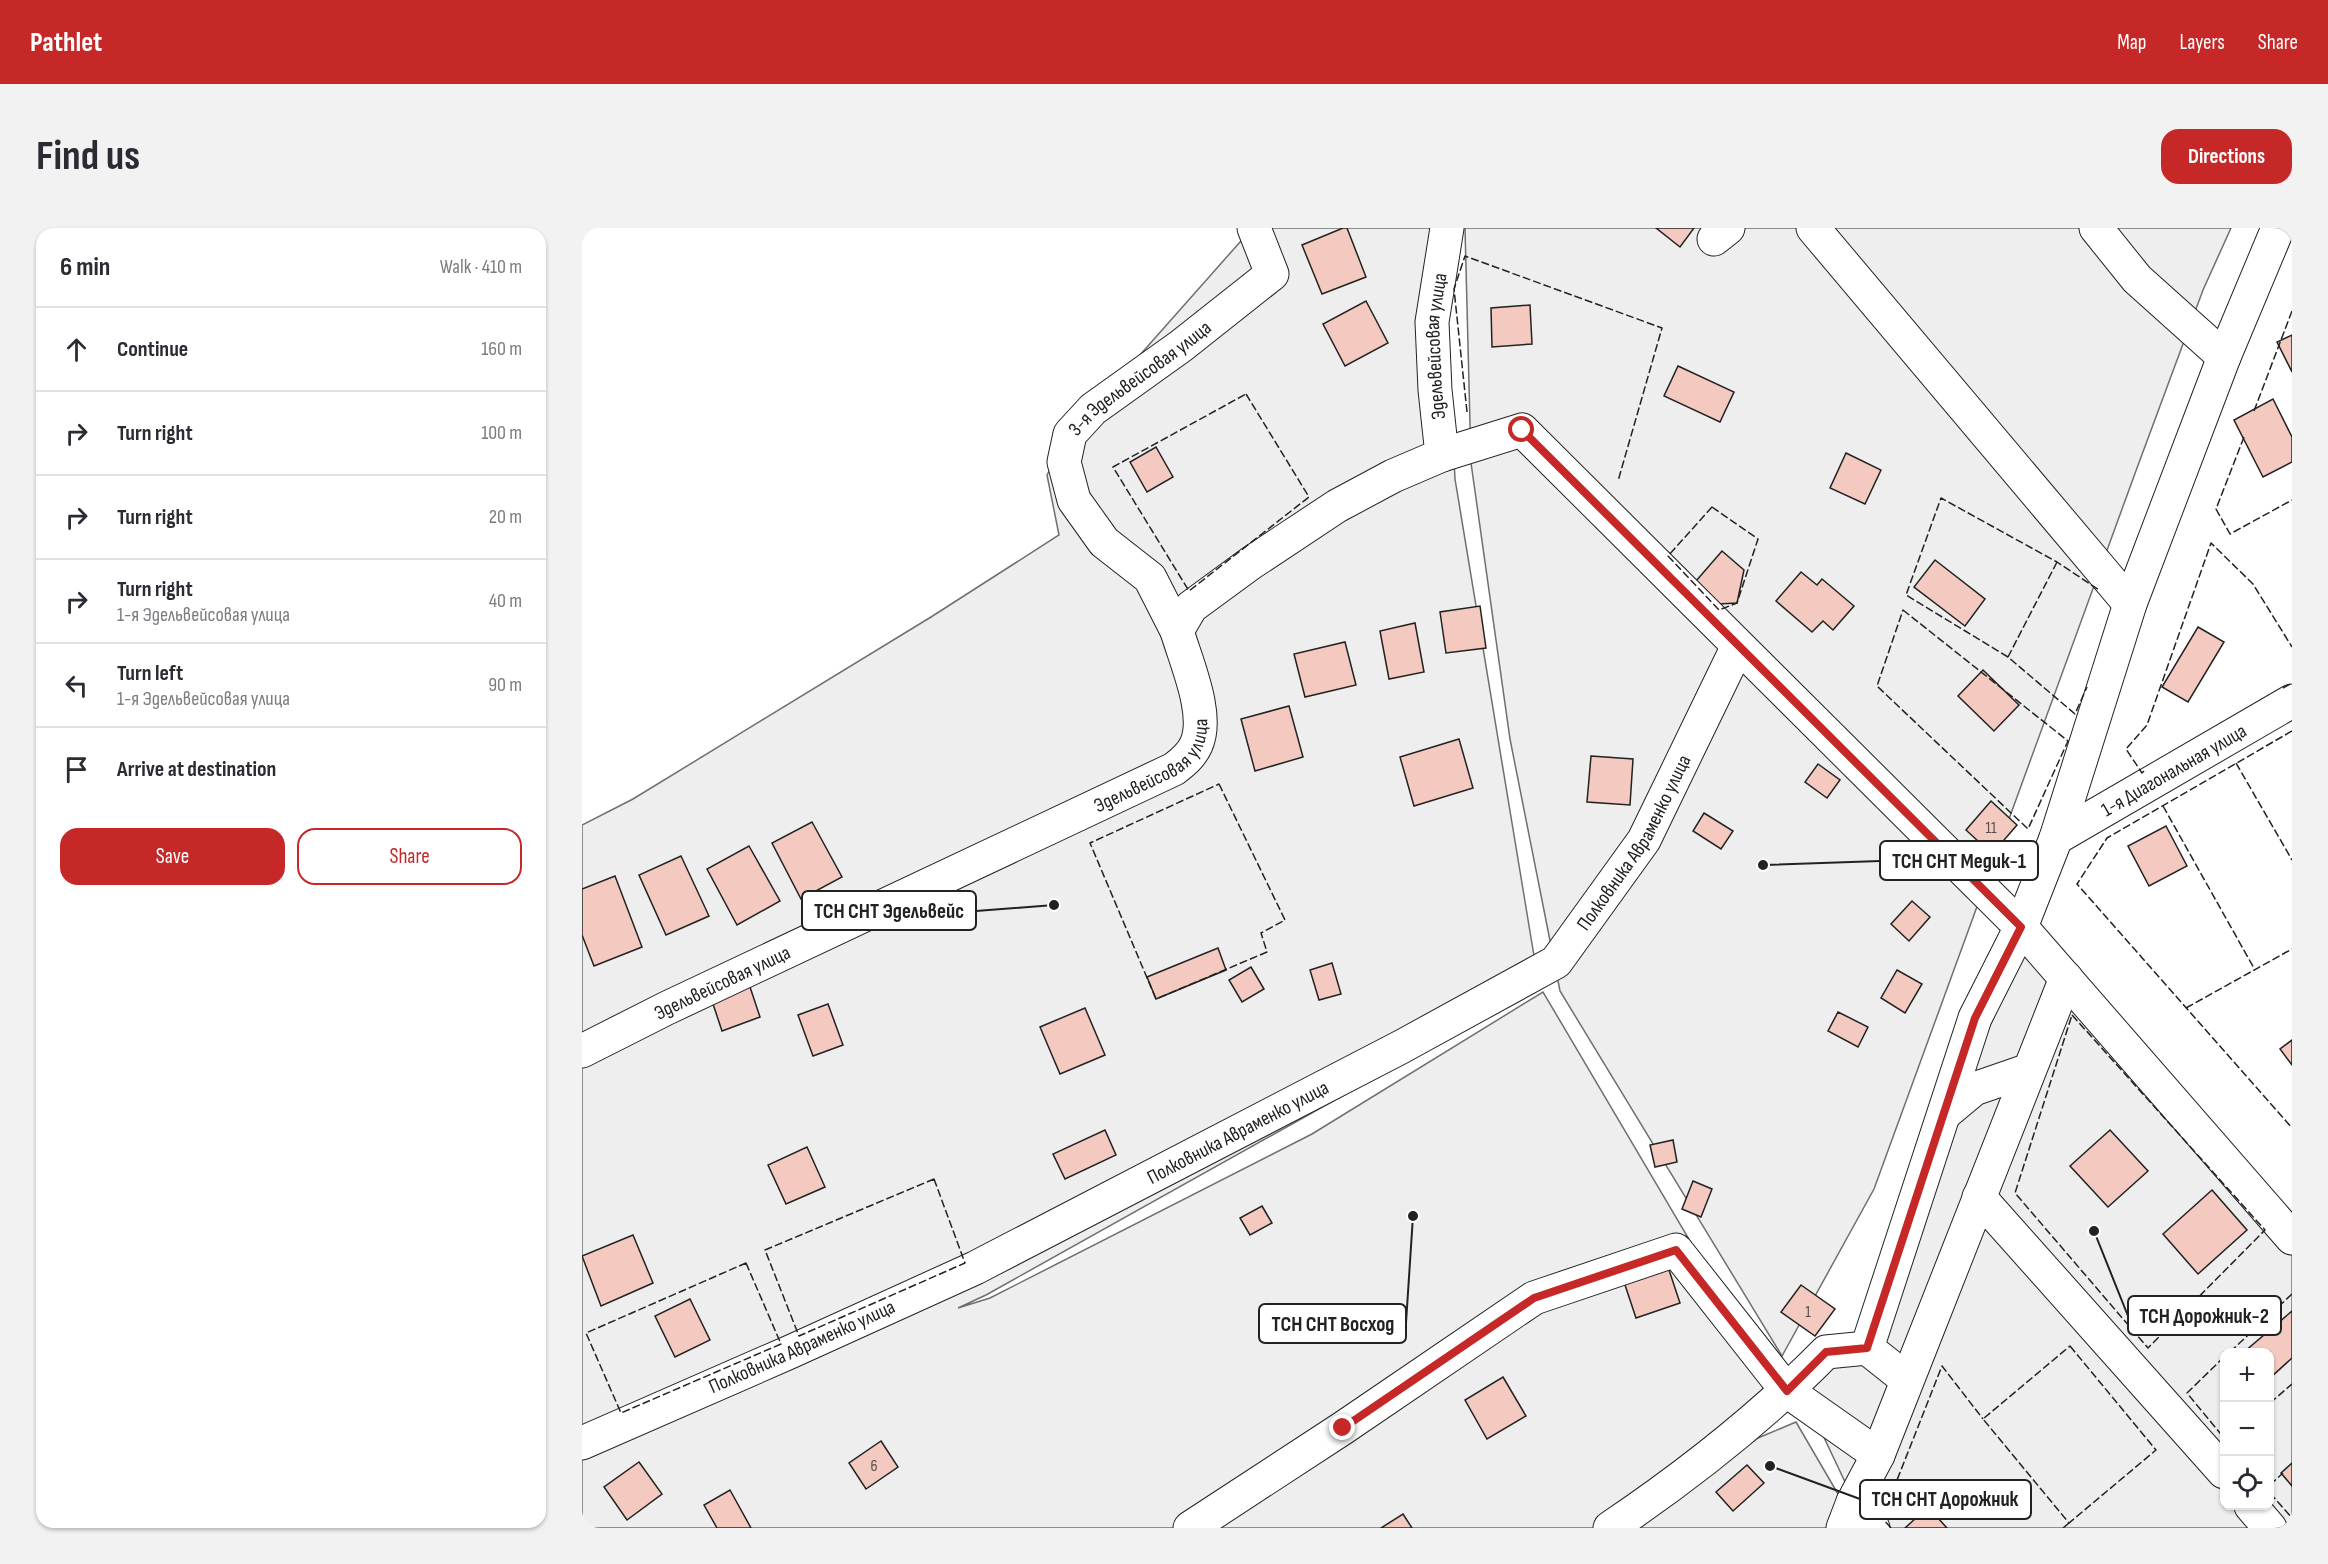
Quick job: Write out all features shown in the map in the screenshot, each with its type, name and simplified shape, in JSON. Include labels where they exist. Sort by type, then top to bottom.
[{"type":"street","name":"3-я Эдельвейсовая улица","points":[[1177,631],[1150,578],[1104,542],[1074,500],[1064,462],[1070,434],[1093,410],[1181,346],[1272,274],[1254,228]]},
{"type":"street","name":"Эдельвейсовая улица","points":[[1442,455],[1435,390],[1432,322],[1447,228]]},
{"type":"street","points":[[1813,228],[2130,604]]},
{"type":"street","points":[[2096,228],[2137,279],[2224,357]]},
{"type":"street","points":[[1867,1348],[1975,1018],[2021,927],[2056,838],[2130,604],[2224,357],[2279,242]]},
{"type":"street","points":[[1177,631],[1191,607],[1251,563],[1337,506],[1393,476],[1442,455],[1522,430],[2021,927],[2292,1238]]},
{"type":"street","name":"Эдельвейсовая улица","points":[[582,1051],[667,1008],[1174,770],[1191,752],[1200,729],[1200,713],[1177,631]]},
{"type":"street","name":"Полковника Авраменко улица","points":[[582,1443],[975,1268],[1401,1047],[1556,962],[1644,840],[1738,646]]},
{"type":"street","name":"1-я Диагональная улица","points":[[2056,838],[2292,701]]},
{"type":"street","points":[[1873,1528],[1848,1515],[1878,1455],[1906,1379],[2066,978]]},
{"type":"street","points":[[1944,1114],[1974,1089],[2029,1070]]},
{"type":"street","points":[[1979,1197],[2220,1468]]},
{"type":"street","points":[[1190,1528],[1534,1298],[1676,1250],[1787,1391],[1878,1455]]},
{"type":"street","points":[[1610,1528],[1671,1486],[1787,1391],[1826,1352],[1867,1348],[1906,1379]]},
{"type":"street","points":[[2254,1510],[2270,1528]]},
{"type":"shaded area","points":[[1247,228],[1442,228],[1455,479],[1539,986],[986,1295],[958,1308],[990,1298],[1312,1134],[1543,992],[1788,1407],[1609,1528],[582,1528],[582,825],[633,799],[931,617],[1059,535],[1047,475],[1070,434],[1248,233]]},
{"type":"shaded area","points":[[1465,228],[2231,228],[2203,290],[1874,1189],[1782,1356],[1560,991],[1510,739],[1471,463]]},
{"type":"shaded area","points":[[2023,951],[2292,1250],[2292,1528],[1882,1528],[1847,1486],[1801,1389],[1833,1358],[1866,1360],[1961,1091]]},
{"type":"shaded area","points":[[1796,1422],[1838,1494],[1866,1528],[1631,1528],[1758,1438]]},
{"type":"building","points":[[1347,228],[1366,277],[1322,294],[1302,245]]},
{"type":"building","points":[[1656,228],[1694,228],[1680,247]]},
{"type":"building","points":[[1366,301],[1388,343],[1345,366],[1323,324]]},
{"type":"building","points":[[1530,305],[1532,344],[1492,347],[1491,308]]},
{"type":"building","points":[[2292,335],[2292,372],[2277,342]]},
{"type":"building","points":[[1678,366],[1734,392],[1720,422],[1664,396]]},
{"type":"building","points":[[2273,399],[2292,437],[2292,462],[2263,477],[2234,420]]},
{"type":"building","points":[[1156,447],[1173,477],[1147,492],[1130,462]]},
{"type":"building","points":[[1846,453],[1881,470],[1865,504],[1830,488]]},
{"type":"building","points":[[1722,551],[1744,570],[1737,603],[1718,604],[1696,581]]},
{"type":"building","points":[[1935,560],[1985,599],[1965,626],[1914,587]]},
{"type":"building","points":[[1801,572],[1817,585],[1822,579],[1854,606],[1833,630],[1823,621],[1812,632],[1776,601]]},
{"type":"building","points":[[1480,606],[1486,648],[1446,653],[1440,612]]},
{"type":"building","points":[[1415,623],[1424,672],[1389,679],[1380,631]]},
{"type":"building","points":[[2198,627],[2224,642],[2188,702],[2162,687]]},
{"type":"building","points":[[1345,642],[1356,685],[1305,697],[1294,654]]},
{"type":"building","points":[[1983,670],[2019,705],[1994,731],[1958,696]]},
{"type":"building","points":[[1289,706],[1303,757],[1255,771],[1241,719]]},
{"type":"building","points":[[1459,739],[1473,788],[1414,806],[1400,757]]},
{"type":"building","points":[[1591,756],[1633,759],[1630,805],[1587,802]]},
{"type":"building","points":[[1818,764],[1840,780],[1827,798],[1805,782]]},
{"type":"building","points":[[1991,801],[2017,825],[1992,854],[1966,830]]},
{"type":"building","points":[[1704,813],[1733,831],[1721,849],[1693,831]]},
{"type":"building","points":[[812,822],[842,877],[801,899],[772,843]]},
{"type":"building","points":[[2166,826],[2187,866],[2149,886],[2128,846]]},
{"type":"building","points":[[749,846],[780,901],[737,925],[707,869]]},
{"type":"building","points":[[681,856],[709,916],[666,935],[639,875]]},
{"type":"building","points":[[615,876],[642,947],[594,966],[582,935],[582,889]]},
{"type":"building","points":[[1912,901],[1930,917],[1909,941],[1891,924]]},
{"type":"building","points":[[1218,948],[1226,970],[1156,999],[1147,977]]},
{"type":"building","points":[[1332,963],[1341,994],[1319,1000],[1310,970]]},
{"type":"building","points":[[1251,967],[1264,989],[1242,1002],[1229,980]]},
{"type":"building","points":[[1897,970],[1922,984],[1905,1013],[1881,998]]},
{"type":"building","points":[[749,984],[760,1017],[722,1031],[711,998]]},
{"type":"building","points":[[828,1004],[843,1045],[813,1056],[798,1015]]},
{"type":"building","points":[[1085,1008],[1105,1055],[1060,1074],[1040,1027]]},
{"type":"building","points":[[1838,1012],[1868,1027],[1858,1047],[1828,1031]]},
{"type":"building","points":[[2292,1040],[2292,1065],[2280,1049]]},
{"type":"building","points":[[1105,1130],[1116,1155],[1065,1179],[1053,1154]]},
{"type":"building","points":[[2110,1130],[2148,1171],[2108,1207],[2070,1166]]},
{"type":"building","points":[[1673,1140],[1677,1162],[1655,1167],[1650,1145]]},
{"type":"building","points":[[807,1147],[825,1187],[786,1204],[768,1165]]},
{"type":"building","points":[[1693,1181],[1712,1189],[1701,1217],[1682,1209]]},
{"type":"building","points":[[2212,1190],[2247,1230],[2198,1274],[2163,1234]]},
{"type":"building","points":[[1262,1206],[1272,1223],[1250,1235],[1240,1218]]},
{"type":"building","points":[[633,1235],[653,1283],[601,1306],[582,1256]]},
{"type":"building","points":[[1668,1267],[1680,1303],[1636,1318],[1624,1282]]},
{"type":"building","points":[[1801,1285],[1835,1309],[1815,1336],[1781,1312]]},
{"type":"building","points":[[690,1299],[710,1340],[675,1357],[655,1316]]},
{"type":"building","points":[[2292,1311],[2292,1358],[2274,1374],[2274,1348],[2249,1348]]},
{"type":"building","points":[[1503,1377],[1526,1416],[1487,1439],[1465,1400]]},
{"type":"building","points":[[881,1441],[898,1467],[866,1489],[849,1463]]},
{"type":"building","points":[[639,1462],[662,1494],[627,1520],[604,1487]]},
{"type":"building","points":[[2292,1463],[2292,1486],[2281,1473]]},
{"type":"building","points":[[1747,1465],[1764,1483],[1733,1511],[1716,1492]]},
{"type":"building","points":[[730,1490],[751,1528],[717,1528],[704,1505]]},
{"type":"building","points":[[1928,1507],[1947,1528],[1905,1528]]},
{"type":"building","points":[[1403,1514],[1412,1528],[1381,1528]]},
{"type":"fence","points":[[1467,412],[1454,289],[1465,256],[1662,328],[1618,481]]},
{"type":"fence","points":[[2254,411],[2292,311]]},
{"type":"fence","points":[[1246,394],[1309,497],[1189,591],[1113,467],[1246,394]]},
{"type":"fence","points":[[2244,437],[2216,509],[2230,534],[2292,500]]},
{"type":"fence","points":[[2008,657],[1906,595],[1941,498],[2057,562],[2099,590]]},
{"type":"fence","points":[[1712,507],[1758,539],[1737,603],[1719,610],[1668,556],[1712,507]]},
{"type":"fence","points":[[2144,771],[2142,773],[2126,749],[2147,725],[2211,543],[2253,584],[2292,647]]},
{"type":"fence","points":[[2057,562],[2008,657],[2075,714],[2087,687]]},
{"type":"fence","points":[[1903,610],[2068,741],[2028,829],[1877,686],[1903,610]]},
{"type":"fence","points":[[2283,688],[2292,683]]},
{"type":"fence","points":[[2292,731],[2107,838],[2077,884],[2292,1128]]},
{"type":"fence","points":[[2236,763],[2292,860]]},
{"type":"fence","points":[[1219,784],[1285,920],[1261,933],[1267,952],[1156,999],[1090,843],[1219,784]]},
{"type":"fence","points":[[2163,806],[2255,970]]},
{"type":"fence","points":[[2186,1008],[2292,949]]},
{"type":"fence","points":[[2072,1015],[2265,1230],[2148,1348],[2015,1193],[2072,1015]]},
{"type":"fence","points":[[934,1179],[965,1263],[799,1336],[765,1250],[934,1179]]},
{"type":"fence","points":[[746,1263],[781,1344],[621,1413],[586,1333],[746,1263]]},
{"type":"fence","points":[[2234,1348],[2292,1294]]},
{"type":"fence","points":[[2070,1346],[2156,1450],[2069,1523],[1983,1419],[2070,1346]]},
{"type":"fence","points":[[2220,1361],[2187,1393],[2220,1433]]},
{"type":"fence","points":[[1891,1528],[1882,1518],[1942,1366],[1983,1419]]},
{"type":"fence","points":[[2271,1402],[2292,1384]]},
{"type":"fence","points":[[2274,1481],[2283,1473]]},
{"type":"fence","points":[[2274,1498],[2292,1518]]},
{"type":"fence","points":[[2063,1528],[2069,1523]]},
{"type":"place","name":"ТСН СНТ Медик-1","points":[[1763,865]]},
{"type":"place","name":"ТСН СНТ Эдельвейс","points":[[1054,905]]},
{"type":"place","name":"ТСН СНТ Восход","points":[[1413,1216]]},
{"type":"place","name":"ТСН Дорожник-2","points":[[2094,1231]]},
{"type":"place","name":"ТСН СНТ Дорожник","points":[[1770,1466]]},
{"type":"route","points":[[1343,1428],[1534,1298],[1676,1250],[1787,1391],[1826,1352],[1867,1348],[1975,1018],[2021,927],[1522,430]]}]
